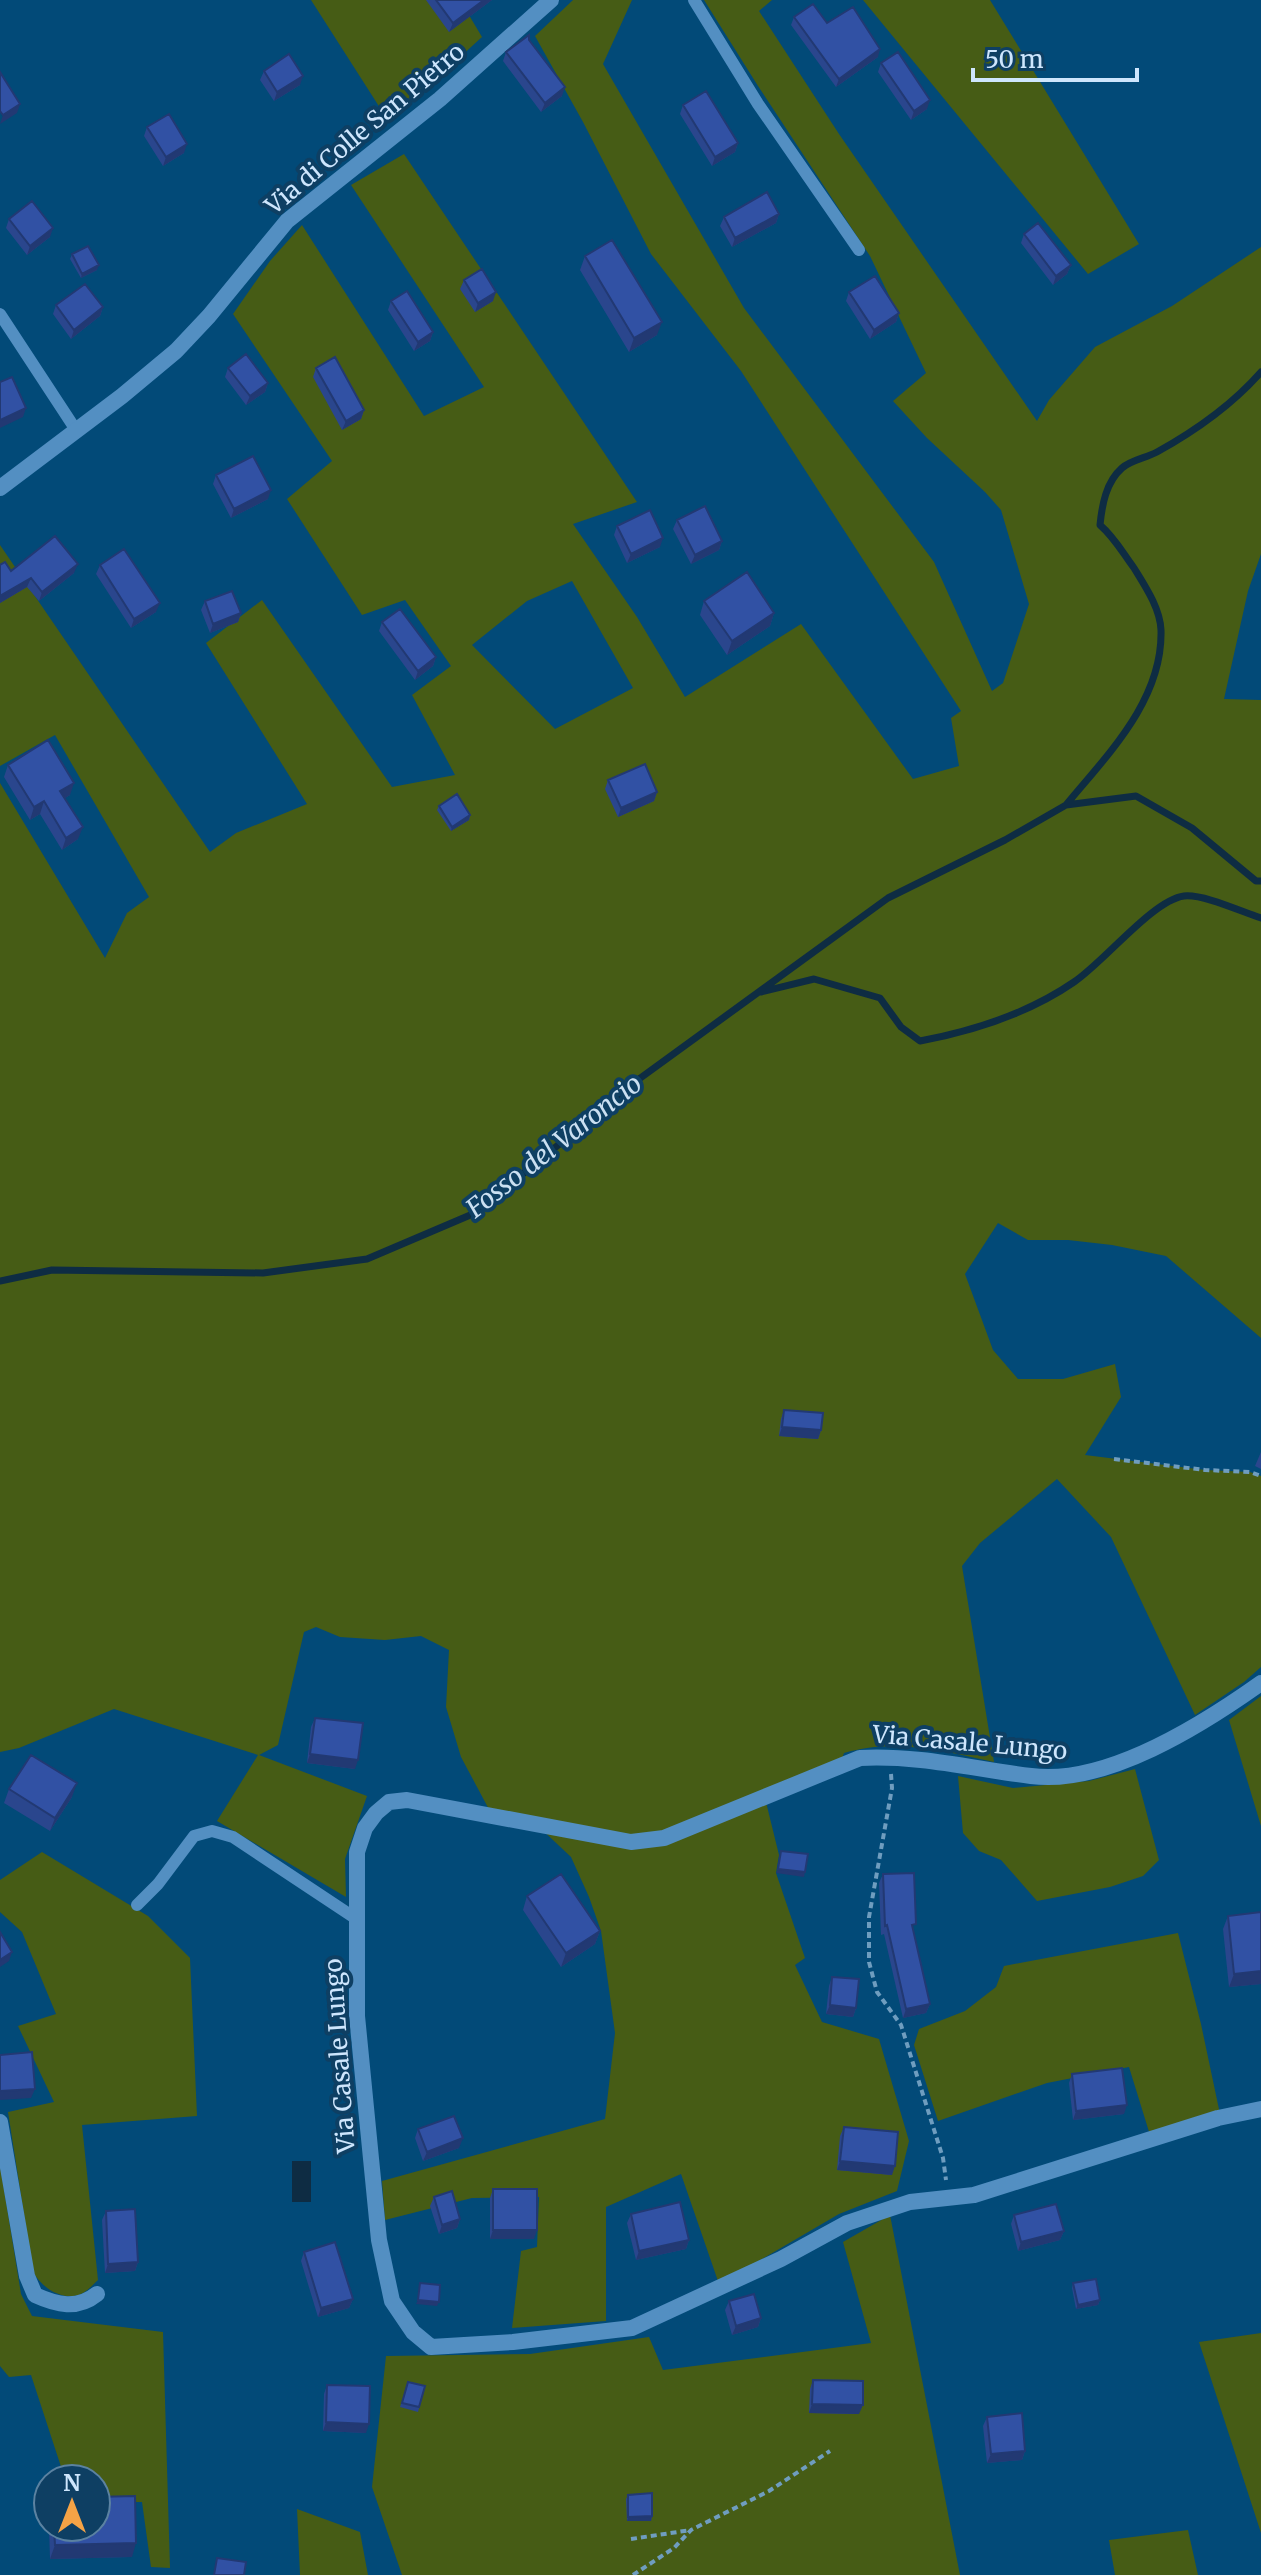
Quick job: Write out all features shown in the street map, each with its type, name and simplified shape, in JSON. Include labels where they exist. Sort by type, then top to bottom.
[{"type":"street","name":"Via di Colle San Pietro","points":[[0,488],[176,351],[287,221],[440,99],[551,0]]},
{"type":"street","name":"Via Casale Lungo","points":[[1261,1683],[1218,1714],[1142,1752],[1078,1776],[1034,1777],[962,1764],[891,1757],[860,1758],[664,1838],[631,1842],[421,1803],[389,1802],[365,1828],[357,1852],[355,1918],[357,2016],[379,2240],[392,2301],[413,2332],[431,2347],[501,2343],[632,2328],[781,2259],[847,2223],[910,2202],[974,2195],[1218,2118],[1261,2109]]},
{"type":"street","points":[[0,2122],[27,2276],[35,2295],[51,2303],[70,2305],[86,2303],[97,2294]]},
{"type":"lane","points":[[694,0],[758,104],[859,250]]},
{"type":"lane","points":[[0,314],[76,430]]},
{"type":"lane","points":[[137,1905],[158,1884],[194,1836],[212,1831],[233,1837],[355,1918]]},
{"type":"path","points":[[1114,1459],[1250,1472],[1261,1476]]},
{"type":"path","points":[[891,1757],[892,1788],[869,1917],[869,1962],[877,1992],[901,2025],[943,2158],[948,2198]]},
{"type":"path","points":[[631,2539],[691,2530],[769,2491],[830,2451]]},
{"type":"path","points":[[633,2575],[674,2548],[691,2530]]},
{"type":"green space","points":[[311,0],[460,0],[482,37],[389,122]]},
{"type":"green space","points":[[573,0],[632,0],[603,64],[744,308],[934,562],[992,691],[1003,683],[1029,604],[1001,510],[893,401],[926,373],[870,256],[704,0],[772,0],[759,11],[839,134],[1037,421],[1049,400],[1095,347],[1172,306],[1261,247],[1261,554],[1248,591],[1224,699],[1261,700],[1261,1338],[1166,1256],[1112,1245],[1028,1240],[998,1223],[965,1274],[993,1350],[1018,1379],[1063,1379],[1115,1364],[1121,1397],[1085,1455],[1205,1470],[1250,1472],[1261,1476],[1261,1667],[1195,1715],[1111,1537],[1057,1479],[980,1543],[962,1566],[994,1762],[901,1746],[863,1749],[844,1753],[839,1767],[765,1798],[779,1855],[776,1873],[805,1958],[795,1965],[822,2022],[879,2039],[909,2141],[897,2191],[839,2214],[719,2284],[681,2174],[606,2207],[606,2321],[512,2328],[521,2251],[537,2247],[539,2197],[472,2198],[385,2220],[382,2181],[605,2119],[615,2033],[601,1931],[571,1857],[537,1825],[492,1815],[461,1757],[446,1707],[449,1650],[421,1636],[385,1640],[340,1637],[316,1627],[304,1632],[278,1745],[259,1755],[367,1796],[345,1859],[346,1897],[217,1821],[258,1755],[114,1709],[19,1748],[0,1752],[0,783],[105,958],[127,913],[149,897],[55,735],[0,766],[0,545],[210,852],[236,833],[307,804],[206,643],[262,600],[392,787],[455,775],[412,695],[451,666],[405,600],[362,615],[287,499],[332,461],[233,314],[270,261],[302,225],[424,416],[484,387],[351,185],[404,154],[637,502],[573,524],[637,617],[685,697],[801,624],[913,779],[959,766],[951,718],[961,711],[741,371],[651,254],[535,36]],"holes":[[[572,581],[633,688],[555,729],[472,645],[527,601]]]},
{"type":"green space","points":[[863,0],[990,0],[1139,244],[1088,274]]},
{"type":"green space","points":[[1261,1696],[1261,1826],[1229,1720]]},
{"type":"green space","points":[[1135,1769],[1159,1860],[1143,1876],[1110,1887],[1037,1901],[1001,1860],[979,1851],[963,1833],[958,1776],[1013,1788],[1089,1781]]},
{"type":"green space","points":[[42,1852],[148,1916],[190,1958],[197,2116],[82,2125],[98,2280],[76,2296],[54,2292],[33,2272],[8,2112],[54,2102],[18,2026],[56,2014],[22,1932],[0,1912],[0,1880]]},
{"type":"green space","points":[[1178,1933],[1220,2114],[1150,2135],[1129,2067],[1047,2083],[938,2121],[914,2045],[919,2029],[965,2011],[996,1987],[1004,1966]]},
{"type":"green space","points":[[0,2165],[21,2294],[32,2316],[163,2332],[170,2568],[151,2567],[142,2502],[112,2502],[112,2463],[60,2463],[31,2375],[9,2377],[0,2366]]},
{"type":"green space","points":[[890,2215],[960,2575],[402,2575],[372,2487],[386,2356],[530,2354],[649,2337],[663,2370],[871,2343],[843,2242]]},
{"type":"green space","points":[[1261,2333],[1261,2533],[1199,2342]]},
{"type":"green space","points":[[297,2509],[360,2532],[368,2575],[300,2575]]},
{"type":"green space","points":[[1188,2530],[1198,2575],[1115,2575],[1109,2540]]},
{"type":"water","points":[[292,2161],[311,2161],[311,2202],[292,2202]]},
{"type":"building","points":[[436,0],[484,0],[453,23]]},
{"type":"building","points":[[813,4],[827,23],[853,7],[880,49],[839,79],[794,17]]},
{"type":"building","points":[[529,35],[529,40],[565,87],[545,103],[506,52]]},
{"type":"building","points":[[898,52],[930,100],[914,111],[881,63]]},
{"type":"building","points":[[289,54],[303,76],[277,92],[264,71]]},
{"type":"building","points":[[0,72],[20,104],[3,115],[0,111]]},
{"type":"building","points":[[706,91],[738,143],[715,157],[683,105]]},
{"type":"building","points":[[169,114],[187,144],[166,157],[147,127]]},
{"type":"building","points":[[767,192],[779,214],[735,238],[724,217]]},
{"type":"building","points":[[32,201],[53,228],[30,246],[9,219]]},
{"type":"building","points":[[1038,223],[1071,265],[1056,276],[1024,234]]},
{"type":"building","points":[[612,240],[662,322],[634,338],[585,256]]},
{"type":"building","points":[[88,246],[99,265],[82,274],[72,254]]},
{"type":"building","points":[[482,269],[496,292],[478,303],[464,280]]},
{"type":"building","points":[[875,276],[899,313],[874,330],[849,292]]},
{"type":"building","points":[[85,284],[103,307],[74,330],[56,305]]},
{"type":"building","points":[[407,291],[433,332],[418,342],[391,301]]},
{"type":"building","points":[[246,354],[268,383],[250,396],[228,368]]},
{"type":"building","points":[[335,357],[364,410],[346,421],[316,368]]},
{"type":"building","points":[[12,377],[26,408],[0,420],[0,382]]},
{"type":"building","points":[[253,456],[271,490],[234,509],[216,475]]},
{"type":"building","points":[[705,506],[722,541],[695,555],[677,520]]},
{"type":"building","points":[[650,510],[663,538],[631,554],[617,526]]},
{"type":"building","points":[[55,536],[78,564],[42,592],[31,578],[0,596],[0,565],[5,562],[11,571]]},
{"type":"building","points":[[124,549],[160,603],[134,619],[100,565]]},
{"type":"building","points":[[747,572],[774,613],[732,641],[704,601]]},
{"type":"building","points":[[232,591],[241,613],[213,624],[205,601]]},
{"type":"building","points":[[400,609],[436,657],[418,671],[382,622]]},
{"type":"building","points":[[48,740],[74,783],[60,791],[83,827],[66,838],[44,801],[34,807],[8,765]]},
{"type":"building","points":[[645,764],[657,792],[621,808],[608,780]]},
{"type":"building","points":[[457,794],[470,815],[452,827],[439,806]]},
{"type":"building","points":[[784,1410],[823,1413],[821,1430],[782,1427]]},
{"type":"building","points":[[315,1718],[363,1723],[358,1760],[310,1754]]},
{"type":"building","points":[[31,1755],[77,1783],[55,1818],[9,1789]]},
{"type":"building","points":[[781,1851],[808,1854],[805,1872],[778,1869]]},
{"type":"building","points":[[914,1873],[916,1924],[912,1925],[930,2004],[906,2009],[885,1926],[883,1874]]},
{"type":"building","points":[[561,1874],[600,1931],[566,1953],[527,1896]]},
{"type":"building","points":[[1261,1912],[1261,1971],[1234,1974],[1228,1916]]},
{"type":"building","points":[[0,1932],[12,1952],[0,1960]]},
{"type":"building","points":[[832,1977],[859,1979],[856,2008],[830,2005]]},
{"type":"building","points":[[32,2052],[35,2089],[0,2091],[0,2055]]},
{"type":"building","points":[[1122,2068],[1127,2105],[1076,2111],[1072,2074]]},
{"type":"building","points":[[454,2116],[463,2138],[427,2152],[418,2129]]},
{"type":"building","points":[[844,2127],[898,2132],[895,2166],[840,2161]]},
{"type":"building","points":[[493,2189],[537,2189],[537,2230],[493,2230]]},
{"type":"building","points":[[452,2191],[460,2219],[442,2225],[434,2197]]},
{"type":"building","points":[[680,2202],[689,2240],[639,2251],[631,2214]]},
{"type":"building","points":[[1056,2204],[1064,2231],[1021,2242],[1014,2215]]},
{"type":"building","points":[[135,2209],[138,2262],[108,2264],[106,2211]]},
{"type":"building","points":[[335,2242],[353,2299],[321,2308],[304,2252]]},
{"type":"building","points":[[1096,2279],[1100,2300],[1078,2305],[1073,2283]]},
{"type":"building","points":[[420,2283],[440,2285],[439,2302],[418,2300]]},
{"type":"building","points":[[754,2294],[761,2318],[736,2326],[729,2301]]},
{"type":"building","points":[[813,2380],[863,2381],[863,2405],[812,2404]]},
{"type":"building","points":[[408,2382],[425,2386],[419,2407],[402,2403]]},
{"type":"building","points":[[327,2385],[370,2386],[369,2424],[326,2422]]},
{"type":"building","points":[[1022,2413],[1025,2451],[991,2454],[987,2417]]},
{"type":"building","points":[[652,2493],[652,2516],[628,2517],[628,2495]]},
{"type":"building","points":[[135,2496],[136,2543],[55,2545],[112,2543],[112,2497]]},
{"type":"building","points":[[217,2558],[246,2562],[244,2575],[214,2575]]},
{"type":"waterway","name":"Fosso del Varoncio","points":[[1066,805],[1130,725],[1153,680],[1159,656],[1161,630],[1155,605],[1134,568],[1100,525],[1109,487],[1122,468],[1157,452],[1199,426],[1261,372]]},
{"type":"waterway","name":"Fosso del Varoncio","points":[[0,1281],[52,1270],[263,1273],[367,1259],[475,1213],[639,1079],[888,898],[1005,840],[1066,805],[1136,796],[1192,828],[1256,881],[1261,881]]},
{"type":"waterway","name":"Fosso del Varoncio","points":[[761,992],[814,979],[880,998],[901,1027],[920,1041],[1000,1019],[1057,993],[1086,973],[1143,920],[1172,900],[1184,896],[1202,898],[1261,918]]}]
